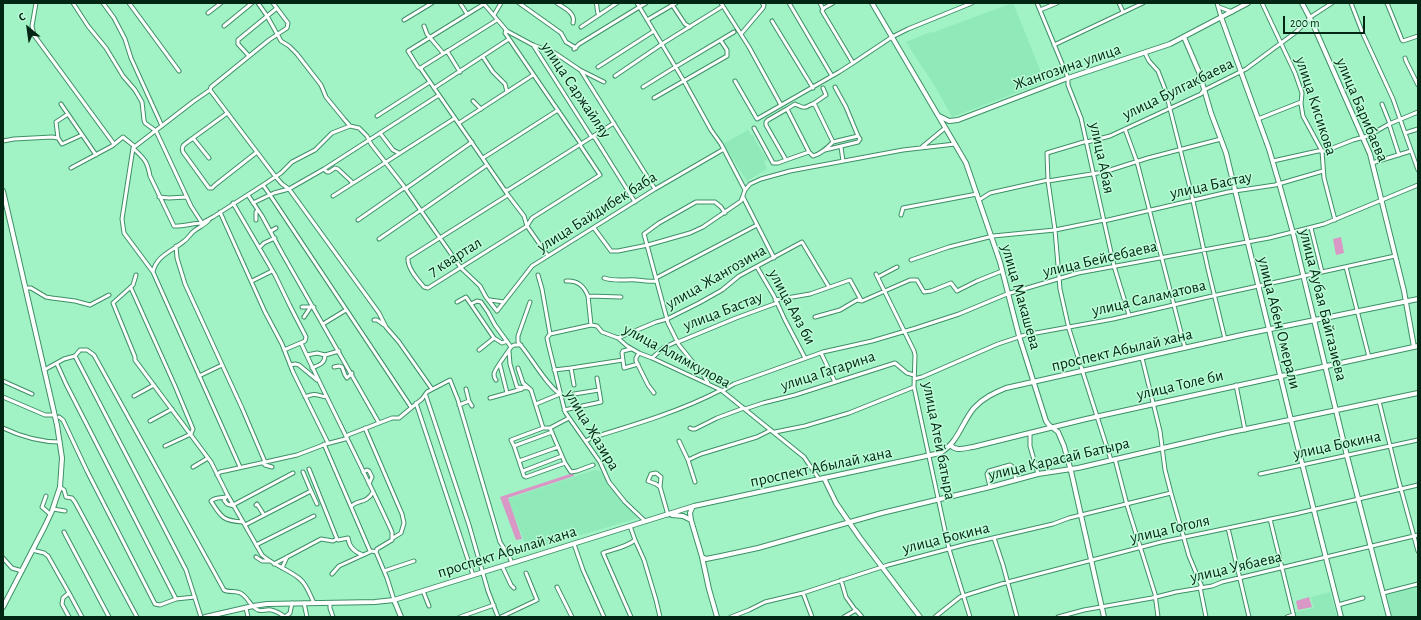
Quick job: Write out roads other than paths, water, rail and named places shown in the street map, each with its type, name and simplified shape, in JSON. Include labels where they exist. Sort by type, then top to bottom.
[{"type":"main road","name":"улица Макашева","points":[[872,3],[966,163],[1002,271],[1019,336],[1046,421],[1058,432],[1061,439],[1070,469],[1104,617]]},
{"type":"main road","points":[[1184,37],[1248,3]]},
{"type":"main road","name":"улица Барибаева","points":[[1302,3],[1370,154],[1416,346]]},
{"type":"main road","name":"улица Аубая Байгазиева","points":[[1221,18],[1273,161],[1293,233],[1347,456],[1389,617]]},
{"type":"main road","name":"Жангозина улица","points":[[945,128],[958,120],[1068,78],[1145,53],[1184,37]]},
{"type":"main road","name":"улица Абен Омерали","points":[[1184,37],[1195,62],[1211,114],[1226,153],[1341,617]]},
{"type":"main road","points":[[938,116],[949,121],[958,120]]},
{"type":"main road","points":[[3,191],[60,442],[62,468],[60,487],[53,509],[3,607]]},
{"type":"main road","name":"проспект Абылай хана","points":[[205,617],[253,606],[292,603],[394,600],[693,507],[940,453],[950,445],[972,411],[981,402],[989,396],[1006,388],[1225,339],[1418,299]]},
{"type":"main road","name":"улица Толе би","points":[[950,445],[957,450],[968,448],[1052,427],[1236,385],[1416,346]]},
{"type":"main road","name":"улица Карасай Батыра","points":[[708,558],[795,538],[849,522],[1038,474],[1113,460],[1161,448],[1418,393]]},
{"type":"main road","name":"улица Алимкулова","points":[[821,479],[881,567],[920,617]]},
{"type":"main road","points":[[693,507],[690,513],[691,520],[704,563],[709,589],[717,617]]},
{"type":"main road","points":[[667,515],[681,515],[691,520]]},
{"type":"main road","points":[[702,557],[708,558],[704,563]]},
{"type":"main road","points":[[394,600],[401,617]]},
{"type":"street","points":[[36,3],[32,26],[34,35],[114,144]]},
{"type":"street","points":[[73,3],[88,26],[106,48],[123,76],[135,90],[142,102],[145,123],[156,131],[186,197],[202,223]]},
{"type":"street","points":[[103,3],[114,18],[125,39],[131,58],[162,126]]},
{"type":"street","points":[[129,3],[179,71]]},
{"type":"street","points":[[208,13],[220,3]]},
{"type":"street","points":[[224,26],[252,3]]},
{"type":"street","points":[[258,3],[268,16],[281,41],[297,54],[321,85],[326,97],[350,126]]},
{"type":"street","points":[[240,467],[153,272],[124,233],[122,219],[134,147],[199,96],[210,90],[211,87],[249,56],[287,28],[288,23],[273,3]]},
{"type":"street","points":[[404,20],[432,3]]},
{"type":"street","points":[[460,3],[467,14],[408,51],[524,216],[527,226],[548,256]]},
{"type":"street","points":[[494,16],[501,3]]},
{"type":"street","points":[[519,3],[562,33],[566,42],[575,48],[646,3]]},
{"type":"street","points":[[557,3],[573,15],[573,23]]},
{"type":"street","points":[[596,3],[599,15]]},
{"type":"street","points":[[582,27],[617,3]]},
{"type":"street","points":[[594,228],[609,250],[613,252],[648,245],[690,233],[703,227],[725,213],[743,198],[744,190],[724,149],[711,130],[684,81],[637,3]]},
{"type":"street","points":[[741,34],[763,8],[764,5],[762,3]]},
{"type":"street","points":[[789,3],[832,76]]},
{"type":"street","points":[[820,3],[823,9],[822,10],[853,63]]},
{"type":"street","points":[[823,9],[833,3]]},
{"type":"street","points":[[735,81],[757,119],[832,76],[892,37],[927,20],[972,3]]},
{"type":"street","name":"улица Абая","points":[[1037,3],[1068,78],[1068,86],[1081,118],[1114,266],[1129,315]]},
{"type":"street","points":[[1040,10],[1056,3]]},
{"type":"street","points":[[1119,3],[1123,12]]},
{"type":"street","points":[[1054,45],[1143,3]]},
{"type":"street","name":"улица Кисикова","points":[[1262,3],[1295,73],[1302,93],[1301,102],[1303,116],[1322,151],[1326,190],[1335,220]]},
{"type":"street","name":"улица Булгакбаева","points":[[1048,181],[1047,153],[1110,136],[1201,94],[1204,90],[1241,72],[1296,32],[1310,19],[1332,3]]},
{"type":"street","points":[[1351,3],[1363,34],[1393,99],[1418,170]]},
{"type":"street","points":[[1387,3],[1402,40],[1403,41],[1418,36]]},
{"type":"street","name":"улица Саржайляу","points":[[467,14],[484,4],[506,30],[534,45],[592,137],[595,138],[603,150],[635,202]]},
{"type":"street","points":[[647,20],[673,4],[685,24],[690,27]]},
{"type":"street","points":[[615,76],[722,5],[741,34],[781,105]]},
{"type":"street","points":[[1218,5],[1232,12]]},
{"type":"street","name":"улица Аубая Байгазиева","points":[[1218,5],[1221,18]]},
{"type":"street","points":[[249,56],[238,44],[238,40],[277,8]]},
{"type":"street","points":[[421,69],[497,20]]},
{"type":"street","points":[[772,21],[812,88]]},
{"type":"street","points":[[424,26],[430,38],[444,53]]},
{"type":"street","points":[[506,30],[505,33],[581,145]]},
{"type":"street","points":[[598,67],[654,31]]},
{"type":"street","points":[[643,87],[734,32]]},
{"type":"street","points":[[434,88],[483,57],[509,38]]},
{"type":"street","points":[[654,98],[727,56],[727,50],[721,41]]},
{"type":"street","points":[[534,45],[555,54],[580,70],[604,82]]},
{"type":"street","points":[[447,51],[460,72]]},
{"type":"street","points":[[1145,53],[1149,61],[1158,71],[1171,108],[1225,339]]},
{"type":"street","points":[[483,57],[505,84],[507,92]]},
{"type":"street","points":[[1405,58],[1418,85]]},
{"type":"street","points":[[580,70],[655,189]]},
{"type":"street","points":[[458,123],[533,75]]},
{"type":"street","points":[[377,116],[430,82]]},
{"type":"street","points":[[825,150],[858,142],[860,139],[846,107],[835,87]]},
{"type":"street","points":[[786,160],[766,122],[795,104],[804,108],[813,104],[826,95],[823,88]]},
{"type":"street","points":[[210,90],[226,114],[275,176],[289,189],[381,317],[386,327],[412,359],[432,389]]},
{"type":"street","points":[[253,203],[270,195],[289,189],[324,169],[439,95]]},
{"type":"street","points":[[473,101],[481,109]]},
{"type":"street","points":[[1258,119],[1301,102]]},
{"type":"street","points":[[61,104],[96,155]]},
{"type":"street","points":[[813,104],[833,142]]},
{"type":"street","points":[[1382,104],[1390,124],[1399,155]]},
{"type":"street","points":[[787,109],[809,152],[815,156]]},
{"type":"street","points":[[483,158],[558,110]]},
{"type":"street","points":[[1273,161],[1325,151],[1368,136],[1400,119],[1418,112]]},
{"type":"street","points":[[68,114],[56,122],[60,142],[64,144],[82,135]]},
{"type":"street","points":[[226,114],[182,146],[181,149],[209,188],[212,188],[257,152]]},
{"type":"street","points":[[333,196],[455,118]]},
{"type":"street","points":[[505,190],[508,190],[614,123]]},
{"type":"street","points":[[71,168],[96,155],[123,138],[145,159],[159,197],[174,226],[177,227],[188,224],[202,223],[263,185],[292,162],[315,150],[332,133],[350,126],[356,127],[362,130],[384,163],[405,188],[461,267],[480,286],[486,297],[490,300],[504,302]]},
{"type":"street","points":[[754,128],[773,163],[778,163],[809,152]]},
{"type":"street","points":[[920,148],[945,128]]},
{"type":"street","points":[[1125,129],[1137,162],[1185,348]]},
{"type":"street","points":[[1405,134],[1418,129]]},
{"type":"street","points":[[380,133],[393,150],[399,154]]},
{"type":"street","points":[[815,156],[825,150],[833,142],[858,136]]},
{"type":"street","points":[[3,141],[42,137],[58,138]]},
{"type":"street","points":[[193,138],[209,158]]},
{"type":"street","points":[[979,200],[990,193],[1115,169],[1180,149],[1221,139]]},
{"type":"street","points":[[358,220],[472,142]]},
{"type":"street","points":[[744,190],[750,184],[775,174],[920,148],[956,144]]},
{"type":"street","name":"7 квартал","points":[[440,238],[408,258],[410,267],[424,287],[428,288],[527,226],[532,218],[600,175],[581,145]]},
{"type":"street","points":[[841,147],[843,161]]},
{"type":"street","name":"улица Байдибек баба","points":[[490,300],[497,311],[532,266],[655,189],[724,149]]},
{"type":"street","points":[[1372,163],[1411,151]]},
{"type":"street","points":[[815,156],[816,166]]},
{"type":"street","points":[[336,161],[338,169],[354,183]]},
{"type":"street","points":[[379,239],[487,165]]},
{"type":"street","points":[[324,169],[329,172],[335,168],[338,169]]},
{"type":"street","name":"улица Бастау","points":[[911,260],[948,247],[991,237],[1055,230],[1279,183],[1323,171]]},
{"type":"street","points":[[1048,181],[1055,230],[1059,279],[1068,327],[1083,371],[1096,417],[1113,460],[1141,548],[1155,597],[1158,617]]},
{"type":"street","points":[[263,185],[411,407]]},
{"type":"street","name":"улица Бейсебаева","points":[[586,441],[591,438],[656,417],[697,401],[734,384],[805,358],[872,341],[959,314],[1007,294],[1078,274],[1114,266],[1293,233],[1335,220],[1418,185]]},
{"type":"street","points":[[901,215],[903,208],[977,194]]},
{"type":"street","points":[[248,195],[271,231],[312,307],[352,373],[379,423]]},
{"type":"street","points":[[440,238],[508,195]]},
{"type":"street","points":[[159,197],[186,197]]},
{"type":"street","points":[[743,198],[774,258]]},
{"type":"street","points":[[708,383],[678,341],[667,319],[644,234],[696,202],[715,202],[725,213]]},
{"type":"street","points":[[233,203],[272,271],[306,336],[305,341],[284,350]]},
{"type":"street","points":[[256,220],[256,212],[258,210]]},
{"type":"street","points":[[220,212],[305,396],[370,551]]},
{"type":"street","points":[[153,272],[158,260],[187,239],[192,232],[205,224],[210,218]]},
{"type":"street","name":"улица Жангозина","points":[[656,280],[758,226]]},
{"type":"street","points":[[271,231],[276,228]]},
{"type":"street","points":[[1311,228],[1322,272]]},
{"type":"street","points":[[259,248],[275,238]]},
{"type":"street","name":"улица Жангозина","points":[[618,338],[667,319],[722,290],[739,276],[802,242],[829,287]]},
{"type":"street","points":[[176,246],[176,258],[185,284],[265,462],[273,468]]},
{"type":"street","name":"улица Саламатова","points":[[914,379],[1019,336],[1129,315],[1395,256]]},
{"type":"street","name":"улица Аяз би","points":[[757,267],[805,358]]},
{"type":"street","name":"улица Атей батыра","points":[[898,267],[877,276],[915,355],[914,387],[928,456],[939,499],[949,549],[970,617]]},
{"type":"street","points":[[1346,267],[1369,357]]},
{"type":"street","points":[[252,281],[272,271]]},
{"type":"street","points":[[816,317],[840,310],[856,300],[862,301],[905,281],[917,280],[924,292],[931,291],[951,283],[957,291],[1002,271]]},
{"type":"street","points":[[136,274],[135,282],[131,288],[114,301],[113,306],[133,351],[135,360],[216,469],[227,496],[234,505],[262,555],[269,561],[300,579],[308,589],[314,603]]},
{"type":"street","points":[[536,404],[560,394],[548,338],[550,334],[538,275]]},
{"type":"street","points":[[604,278],[609,280],[638,280],[643,282],[656,280]]},
{"type":"street","points":[[550,334],[591,325],[588,296],[582,286],[578,283],[574,281],[566,281]]},
{"type":"street","name":"улица Бастау","points":[[652,358],[663,348],[678,341],[776,302],[810,294],[847,281],[852,281],[861,300]]},
{"type":"street","points":[[26,288],[31,288],[46,297],[75,301],[90,305],[109,295]]},
{"type":"street","points":[[131,288],[192,424],[193,429],[191,434],[165,446]]},
{"type":"street","points":[[722,290],[724,294]]},
{"type":"street","points":[[588,296],[621,298]]},
{"type":"street","points":[[457,302],[466,297],[495,338],[502,343],[507,341]]},
{"type":"street","points":[[471,304],[481,302],[511,347]]},
{"type":"street","points":[[521,345],[518,342],[518,336],[530,302]]},
{"type":"street","points":[[302,307],[312,307]]},
{"type":"street","points":[[304,316],[312,307]]},
{"type":"street","points":[[323,324],[346,310]]},
{"type":"street","points":[[381,317],[375,320],[386,327]]},
{"type":"street","name":"улица Алимкулова","points":[[591,325],[597,326],[602,332],[618,338],[639,353],[721,390],[804,457],[821,479]]},
{"type":"street","points":[[479,350],[495,338],[504,335]]},
{"type":"street","points":[[301,343],[364,472],[393,538]]},
{"type":"street","points":[[496,380],[494,375],[495,372],[511,347],[514,345],[521,345]]},
{"type":"street","name":"улица Жазира","points":[[521,345],[543,376],[560,394],[564,410],[600,462],[609,482],[625,502],[646,521]]},
{"type":"street","points":[[631,348],[622,351],[624,368],[638,364]]},
{"type":"street","points":[[44,370],[64,359],[75,356],[80,350],[87,350],[94,355],[224,590],[240,593],[247,597],[253,606],[260,611],[271,610],[285,617],[290,613],[292,603]]},
{"type":"street","points":[[307,355],[317,353],[325,355],[339,351]]},
{"type":"street","points":[[509,351],[510,363],[517,388],[530,388]]},
{"type":"street","points":[[639,353],[636,358],[638,364],[648,385],[654,393]]},
{"type":"street","points":[[821,353],[835,382]]},
{"type":"street","points":[[312,366],[323,363],[325,355]]},
{"type":"street","points":[[75,356],[186,570],[201,617]]},
{"type":"street","points":[[1142,358],[1161,436],[1161,448],[1165,470],[1189,556],[1201,587],[1206,617]]},
{"type":"street","points":[[554,370],[623,360]]},
{"type":"street","points":[[501,364],[506,361],[510,363]]},
{"type":"street","name":"улица Гагарина","points":[[690,428],[695,428],[716,418],[745,408],[835,382],[895,362],[907,373],[914,374]]},
{"type":"street","points":[[57,364],[176,599]]},
{"type":"street","points":[[199,376],[222,364]]},
{"type":"street","points":[[501,364],[508,393]]},
{"type":"street","points":[[290,365],[299,365],[319,381]]},
{"type":"street","points":[[310,374],[312,366]]},
{"type":"street","points":[[334,368],[340,366],[347,378],[352,373]]},
{"type":"street","points":[[518,368],[523,383],[530,388],[543,428]]},
{"type":"street","points":[[570,368],[574,385]]},
{"type":"street","points":[[564,410],[601,402],[597,378]]},
{"type":"street","points":[[219,474],[240,467],[298,455],[392,418],[399,418],[426,396],[427,392],[450,380],[459,405],[500,542],[512,563]]},
{"type":"street","points":[[3,381],[32,394]]},
{"type":"street","points":[[134,396],[154,385]]},
{"type":"street","points":[[1236,385],[1245,430]]},
{"type":"street","points":[[688,460],[701,454],[773,431],[805,426],[855,411],[914,387]]},
{"type":"street","points":[[490,398],[523,388]]},
{"type":"street","points":[[466,389],[472,406]]},
{"type":"street","points":[[568,395],[599,390]]},
{"type":"street","points":[[305,396],[315,394],[327,397]]},
{"type":"street","points":[[426,396],[499,617],[537,600],[526,573]]},
{"type":"street","points":[[3,397],[45,415],[54,415]]},
{"type":"street","points":[[459,405],[469,401]]},
{"type":"street","points":[[1379,401],[1401,489],[1416,535],[1418,551]]},
{"type":"street","points":[[416,403],[474,575]]},
{"type":"street","points":[[150,421],[172,409]]},
{"type":"street","points":[[59,417],[63,420],[87,471],[155,604],[160,605],[176,599],[195,597]]},
{"type":"street","points":[[565,463],[526,477],[511,440],[543,428],[550,428],[569,418]]},
{"type":"street","points":[[3,428],[24,438],[39,441],[60,442]]},
{"type":"street","points":[[365,428],[402,514],[404,523],[401,533],[377,549],[376,552]]},
{"type":"street","points":[[550,428],[565,463],[572,472],[593,464]]},
{"type":"street","points":[[514,446],[552,432]]},
{"type":"street","points":[[1030,433],[1030,446],[1038,474]]},
{"type":"street","name":"улица Бокина","points":[[1260,474],[1418,440]]},
{"type":"street","points":[[679,441],[688,460],[695,482]]},
{"type":"street","points":[[519,461],[558,447]]},
{"type":"street","points":[[523,471],[562,456]]},
{"type":"street","points":[[193,467],[208,458]]},
{"type":"street","points":[[990,487],[987,473],[989,471],[1010,465],[1013,467],[1016,480]]},
{"type":"street","points":[[309,469],[337,540]]},
{"type":"street","points":[[364,472],[367,470],[372,477],[369,484]]},
{"type":"street","points":[[303,472],[310,491],[317,504]]},
{"type":"street","points":[[660,487],[649,482],[651,474],[655,472],[661,477],[660,487],[667,515]]},
{"type":"street","points":[[227,496],[224,500],[227,504],[231,506],[234,505],[293,473]]},
{"type":"street","name":"улица Гоголя","points":[[935,617],[955,600],[963,596],[1008,582],[1184,537],[1418,485]]},
{"type":"street","points":[[60,487],[64,490],[66,497],[72,498],[75,502],[137,617]]},
{"type":"street","points":[[227,496],[214,498],[211,501],[220,515],[224,518],[244,524],[310,491]]},
{"type":"street","points":[[351,507],[353,504],[368,499],[373,492]]},
{"type":"street","name":"улица Бокина","points":[[731,617],[765,602],[803,592],[881,567],[1053,524],[1064,519],[1127,505],[1171,493]]},
{"type":"street","points":[[46,496],[42,507],[50,514]]},
{"type":"street","points":[[256,504],[258,504],[264,515]]},
{"type":"street","points":[[53,509],[65,511]]},
{"type":"street","points":[[256,546],[314,516]]},
{"type":"street","points":[[1270,519],[1293,616],[1287,617]]},
{"type":"street","points":[[630,526],[644,560],[660,617]]},
{"type":"street","points":[[1228,528],[1249,617]]},
{"type":"street","points":[[64,532],[109,617]]},
{"type":"street","name":"улица Уябаева","points":[[1058,617],[1101,607],[1212,586],[1222,582],[1416,535]]},
{"type":"street","points":[[274,564],[321,539],[333,541],[348,538],[352,549],[363,555]]},
{"type":"street","points":[[994,538],[1017,617]]},
{"type":"street","points":[[631,617],[603,553],[629,544],[635,540]]},
{"type":"street","points":[[574,544],[579,560],[604,617]]},
{"type":"street","points":[[32,550],[44,553],[50,559],[82,617]]},
{"type":"street","points":[[332,574],[339,566],[370,551],[373,550],[376,552]]},
{"type":"street","points":[[376,552],[394,600]]},
{"type":"street","points":[[282,568],[288,556]]},
{"type":"street","points":[[3,558],[12,568],[22,571]]},
{"type":"street","points":[[256,558],[262,561],[269,561]]},
{"type":"street","points":[[384,571],[414,561]]},
{"type":"street","points":[[502,566],[514,588]]},
{"type":"street","points":[[841,580],[846,597],[862,617]]},
{"type":"street","points":[[1383,593],[1418,584]]},
{"type":"street","points":[[556,587],[572,617]]},
{"type":"street","points":[[423,591],[429,606]]},
{"type":"street","points":[[803,592],[812,617]]},
{"type":"street","points":[[69,593],[62,600],[62,604],[71,617]]},
{"type":"street","points":[[1338,605],[1363,598]]},
{"type":"street","points":[[304,603],[307,617]]},
{"type":"street","points":[[330,603],[331,616]]},
{"type":"street","points":[[460,617],[494,605]]},
{"type":"street","points":[[246,608],[248,617]]},
{"type":"street","points":[[844,617],[856,610]]}]
